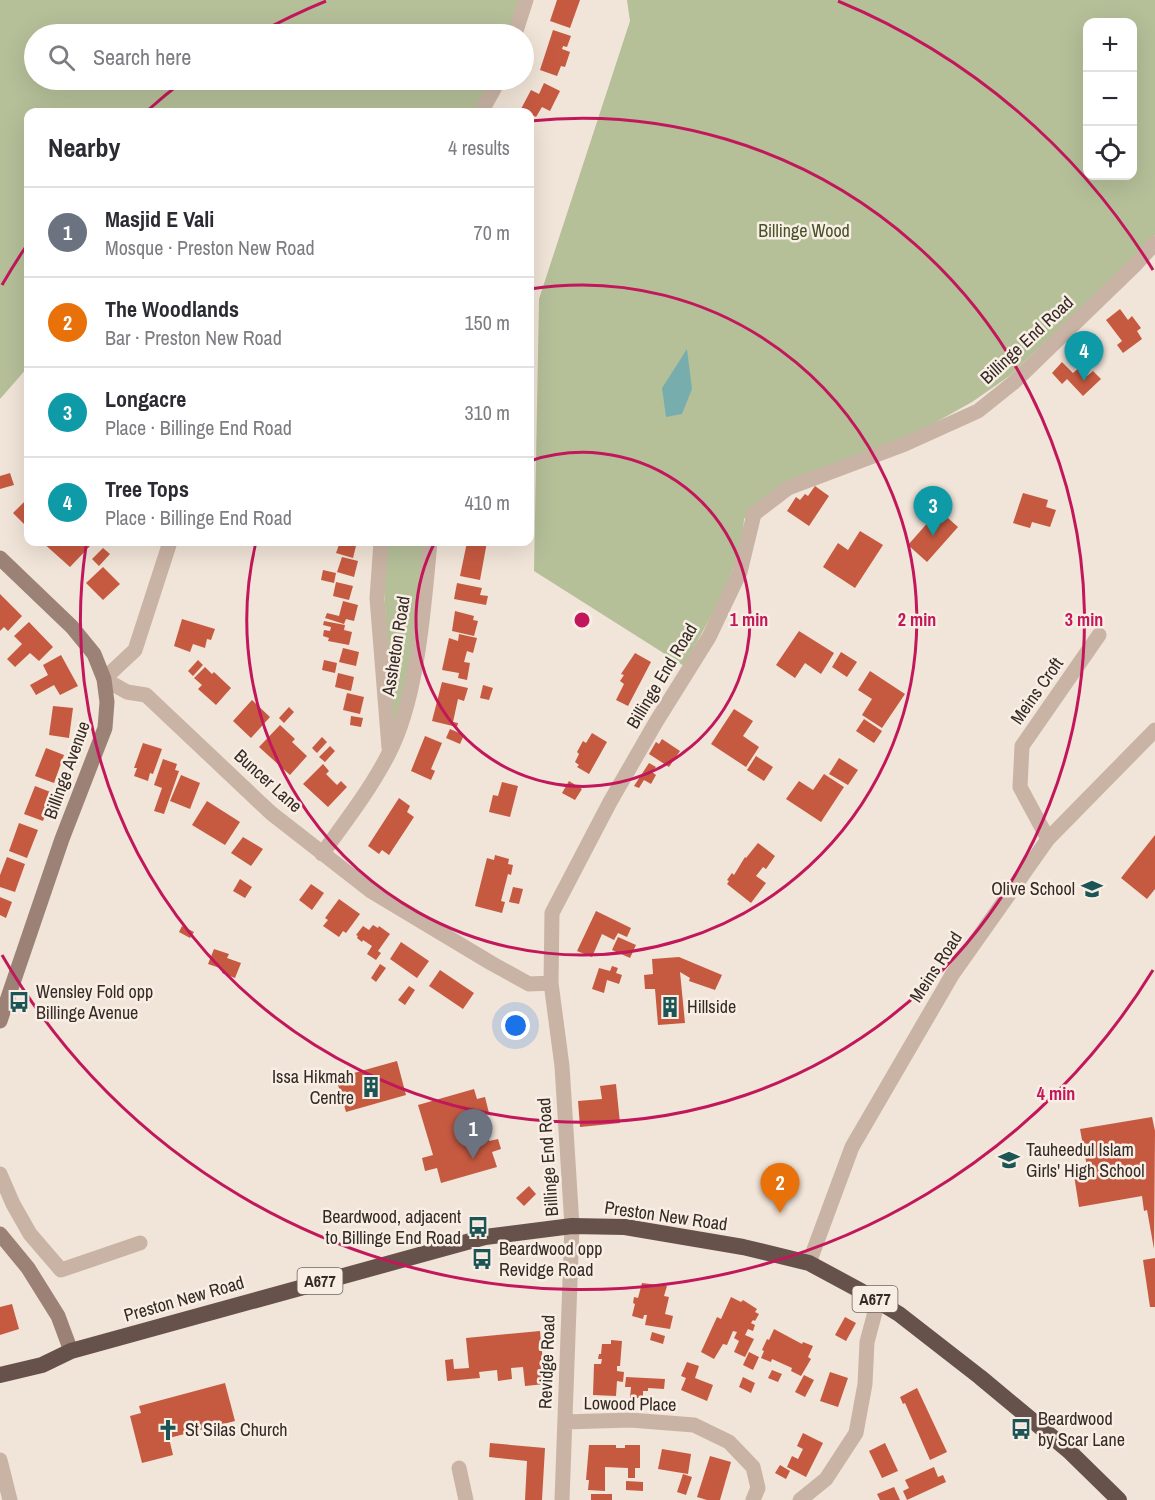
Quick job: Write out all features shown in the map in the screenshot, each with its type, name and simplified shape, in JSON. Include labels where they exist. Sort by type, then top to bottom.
[{"type":"highway","name":"Preston New Road","points":[[0,1376],[42,1365],[71,1351],[485,1237],[572,1226],[625,1227],[743,1247],[809,1263],[878,1301],[926,1335],[1016,1407],[1069,1451],[1119,1500]]},
{"type":"main road","points":[[0,558],[72,627],[94,654],[104,679]]},
{"type":"main road","name":"Billinge Avenue","points":[[0,1021],[4,994],[105,728],[107,702],[104,679]]},
{"type":"main road","points":[[0,1234],[28,1268],[58,1316],[71,1351]]},
{"type":"street","points":[[518,24],[525,0]]},
{"type":"street","points":[[483,108],[493,90]]},
{"type":"street","name":"Billinge End Road","points":[[572,1226],[562,1066],[550,983],[552,913],[610,801],[656,722],[706,644],[740,572],[754,514],[788,489],[905,444],[978,411],[1013,383],[1155,243]]},
{"type":"street","points":[[104,679],[135,650],[169,546]]},
{"type":"street","name":"Assheton Road","points":[[381,546],[377,598],[389,754]]},
{"type":"street","name":"Assheton Road","points":[[322,854],[357,806],[389,754],[405,711],[415,668],[430,546]]},
{"type":"street","name":"Meins Croft","points":[[1048,839],[1020,787],[1022,746],[1099,635]]},
{"type":"street","name":"Buncer Lane","points":[[104,679],[127,692],[146,695],[271,813],[371,891],[529,984],[550,983]]},
{"type":"street","name":"Meins Road","points":[[809,1263],[852,1148],[952,975],[1048,839],[1155,730]]},
{"type":"street","points":[[0,1174],[30,1234],[61,1270],[140,1243]]},
{"type":"street","name":"Revidge Road","points":[[562,1500],[572,1226]]},
{"type":"street","points":[[800,1500],[826,1479],[856,1433],[865,1384],[867,1342],[878,1301]]},
{"type":"street","name":"Lowood Place","points":[[565,1422],[630,1420],[694,1425],[729,1442],[753,1467],[758,1488],[753,1500]]},
{"type":"street","points":[[0,1460],[10,1500]]},
{"type":"street","points":[[459,1468],[465,1500]]},
{"type":"green space","points":[[0,0],[526,0],[518,24],[24,24],[24,90],[492,90],[482,108],[24,108],[24,372],[0,399]]},
{"type":"green space","name":"Billinge Wood","points":[[627,0],[1155,0],[1155,235],[1132,260],[1008,377],[972,402],[906,439],[766,499],[744,519],[742,546],[724,592],[684,666],[534,571],[539,299],[630,21]]},
{"type":"green space","points":[[388,546],[425,546],[410,663],[395,724],[391,724],[384,585]]},
{"type":"water","points":[[687,349],[692,389],[682,414],[666,417],[662,388]]},
{"type":"building","points":[[557,0],[580,0],[570,28],[550,21]]},
{"type":"building","points":[[553,30],[571,36],[567,47],[563,46],[562,49],[570,52],[565,67],[561,66],[557,76],[540,70]]},
{"type":"building","points":[[544,83],[560,91],[550,111],[542,107],[536,117],[534,108],[522,108],[531,90],[539,94]]},
{"type":"building","points":[[1120,309],[1128,320],[1132,316],[1141,328],[1137,331],[1142,339],[1123,353],[1117,345],[1122,341],[1106,320]]},
{"type":"building","points":[[1062,362],[1073,373],[1079,368],[1087,376],[1093,371],[1101,379],[1083,396],[1067,379],[1062,384],[1052,373]]},
{"type":"building","points":[[10,473],[14,485],[0,489],[0,476]]},
{"type":"building","points":[[815,486],[829,496],[809,526],[787,511],[796,497],[800,500],[805,494],[808,496]]},
{"type":"building","points":[[1023,493],[1048,500],[1046,507],[1056,510],[1050,527],[1032,522],[1030,528],[1013,523]]},
{"type":"building","points":[[24,502],[24,524],[13,513]]},
{"type":"building","points":[[939,510],[958,527],[927,562],[908,545]]},
{"type":"building","points":[[860,531],[883,545],[855,588],[823,567],[838,543],[848,550]]},
{"type":"building","points":[[46,546],[90,546],[70,567]]},
{"type":"building","points":[[339,546],[356,546],[353,558],[336,553]]},
{"type":"building","points":[[466,546],[486,546],[480,580],[460,576]]},
{"type":"building","points":[[103,548],[110,554],[99,566],[92,559]]},
{"type":"building","points":[[342,557],[358,561],[354,577],[337,572]]},
{"type":"building","points":[[103,567],[120,584],[103,600],[86,583]]},
{"type":"building","points":[[323,570],[336,573],[334,583],[321,580]]},
{"type":"building","points":[[336,582],[353,586],[349,600],[333,596]]},
{"type":"building","points":[[457,583],[482,588],[480,595],[488,596],[486,605],[454,599]]},
{"type":"building","points":[[0,594],[22,616],[8,631],[4,627],[0,631]]},
{"type":"building","points":[[343,601],[358,605],[354,621],[346,619],[344,624],[325,618],[327,613],[339,616]]},
{"type":"building","points":[[455,611],[474,616],[473,620],[478,621],[474,636],[452,631]]},
{"type":"building","points":[[182,619],[215,629],[211,640],[207,639],[205,648],[193,644],[190,652],[174,646]]},
{"type":"building","points":[[324,621],[345,625],[344,630],[352,632],[349,645],[328,641],[329,638],[323,636],[324,630],[330,631],[331,627],[323,625]]},
{"type":"building","points":[[29,622],[53,647],[39,661],[30,653],[15,667],[7,659],[22,644],[14,636]]},
{"type":"building","points":[[799,631],[834,653],[821,674],[805,663],[795,678],[776,665]]},
{"type":"building","points":[[459,634],[477,638],[473,653],[467,651],[464,662],[470,663],[467,680],[458,678],[459,673],[442,670],[449,638],[458,641]]},
{"type":"building","points":[[343,648],[359,652],[356,666],[339,662]]},
{"type":"building","points":[[841,652],[857,662],[847,677],[832,667]]},
{"type":"building","points":[[635,653],[651,662],[628,706],[616,700],[624,684],[620,681],[624,675],[621,674]]},
{"type":"building","points":[[61,655],[78,686],[60,695],[54,685],[36,695],[30,685],[48,675],[43,665]]},
{"type":"building","points":[[198,660],[203,665],[193,676],[188,671]]},
{"type":"building","points":[[324,660],[337,663],[335,673],[322,670]]},
{"type":"building","points":[[205,667],[231,688],[216,705],[198,689],[202,685],[194,678]]},
{"type":"building","points":[[870,671],[905,694],[882,728],[862,715],[872,699],[858,690]]},
{"type":"building","points":[[338,673],[354,677],[351,691],[335,687]]},
{"type":"building","points":[[442,682],[468,688],[464,701],[458,699],[453,722],[458,723],[457,727],[432,721]]},
{"type":"building","points":[[483,685],[493,688],[489,700],[480,698]]},
{"type":"building","points":[[347,693],[364,697],[360,714],[343,710]]},
{"type":"building","points":[[252,700],[270,717],[251,738],[233,721]]},
{"type":"building","points":[[53,706],[73,708],[69,738],[49,735]]},
{"type":"building","points":[[289,707],[294,712],[284,723],[279,718]]},
{"type":"building","points":[[734,709],[753,721],[743,736],[759,747],[746,767],[711,744]]},
{"type":"building","points":[[351,716],[363,718],[361,727],[350,725]]},
{"type":"building","points":[[864,719],[882,731],[874,743],[856,731]]},
{"type":"building","points":[[280,725],[295,739],[292,742],[307,756],[290,775],[259,747]]},
{"type":"building","points":[[450,729],[464,735],[460,744],[446,738]]},
{"type":"building","points":[[592,733],[607,742],[589,774],[577,767],[579,765],[575,762],[583,741],[586,743]]},
{"type":"building","points":[[425,736],[442,743],[431,769],[435,771],[431,780],[411,771]]},
{"type":"building","points":[[322,737],[327,742],[317,753],[312,748]]},
{"type":"building","points":[[662,739],[680,751],[669,767],[649,754],[656,742],[659,744]]},
{"type":"building","points":[[143,743],[162,749],[148,781],[134,776],[137,768],[134,768]]},
{"type":"building","points":[[330,746],[335,751],[325,762],[319,757]]},
{"type":"building","points":[[46,748],[64,755],[54,783],[35,776]]},
{"type":"building","points":[[756,756],[773,767],[764,781],[747,770]]},
{"type":"building","points":[[839,758],[858,770],[848,785],[829,774]]},
{"type":"building","points":[[163,759],[177,764],[175,770],[179,771],[164,814],[154,811],[162,788],[154,785]]},
{"type":"building","points":[[649,763],[656,767],[652,772],[656,775],[651,784],[644,780],[639,788],[634,786]]},
{"type":"building","points":[[323,764],[329,771],[326,774],[337,785],[341,781],[347,787],[328,807],[303,784]]},
{"type":"building","points":[[824,774],[844,787],[821,822],[786,799],[799,781],[813,790]]},
{"type":"building","points":[[181,775],[200,783],[190,809],[170,801]]},
{"type":"building","points":[[569,781],[582,789],[575,800],[562,793]]},
{"type":"building","points":[[502,782],[518,786],[510,817],[489,812],[493,795],[498,796]]},
{"type":"building","points":[[35,786],[53,793],[43,821],[24,814]]},
{"type":"building","points":[[399,798],[410,806],[407,812],[414,817],[389,855],[382,850],[379,854],[368,846]]},
{"type":"building","points":[[207,801],[240,822],[225,845],[192,825]]},
{"type":"building","points":[[19,823],[38,830],[27,858],[9,851]]},
{"type":"building","points":[[1155,835],[1155,889],[1147,899],[1121,878]]},
{"type":"building","points":[[243,837],[263,849],[251,866],[231,853]]},
{"type":"building","points":[[758,843],[775,856],[766,869],[763,867],[756,876],[766,883],[751,903],[727,884],[729,881],[727,880],[732,873],[734,875],[745,857]]},
{"type":"building","points":[[495,855],[509,859],[508,864],[513,865],[511,875],[508,874],[501,901],[505,902],[502,913],[475,906],[487,858],[494,860]]},
{"type":"building","points":[[7,857],[25,864],[15,892],[0,887],[0,875]]},
{"type":"building","points":[[240,879],[252,887],[245,898],[233,891]]},
{"type":"building","points":[[311,884],[324,893],[312,910],[299,900]]},
{"type":"building","points":[[513,887],[523,889],[519,904],[509,902]]},
{"type":"building","points":[[0,897],[12,902],[6,918],[0,915]]},
{"type":"building","points":[[339,899],[360,914],[346,933],[343,931],[339,937],[323,926],[328,920],[325,918]]},
{"type":"building","points":[[596,911],[631,928],[627,937],[618,933],[614,940],[602,934],[592,957],[577,951]]},
{"type":"building","points":[[373,925],[378,928],[379,926],[390,934],[378,951],[381,953],[376,960],[367,954],[372,946],[363,940],[362,942],[356,935],[363,926],[369,930]]},
{"type":"building","points":[[182,926],[194,932],[190,938],[179,932]]},
{"type":"building","points":[[618,937],[636,945],[630,958],[612,950]]},
{"type":"building","points":[[401,942],[429,961],[417,978],[390,959]]},
{"type":"building","points":[[214,949],[229,954],[227,958],[241,963],[235,978],[222,973],[223,969],[208,964]]},
{"type":"building","name":"Hillside","points":[[679,957],[722,975],[715,990],[689,981],[690,978],[680,972],[685,1023],[658,1025],[655,989],[645,989],[644,975],[653,974],[652,959]]},
{"type":"building","points":[[380,964],[386,968],[376,982],[371,978]]},
{"type":"building","points":[[612,966],[618,968],[616,973],[622,975],[619,984],[607,980],[604,993],[592,989],[599,968],[610,971]]},
{"type":"building","points":[[440,970],[474,993],[463,1009],[429,986]]},
{"type":"building","points":[[409,986],[415,990],[405,1005],[398,1000]]},
{"type":"building","name":"Issa Hikmah Centre","points":[[397,1061],[406,1095],[346,1112],[336,1078]]},
{"type":"building","points":[[616,1084],[620,1123],[580,1127],[578,1101],[602,1099],[600,1086]]},
{"type":"building","points":[[474,1089],[477,1099],[485,1097],[489,1113],[482,1115],[489,1141],[498,1139],[501,1149],[492,1152],[497,1167],[441,1183],[437,1168],[425,1171],[422,1158],[433,1155],[418,1105]]},
{"type":"building","points":[[1152,1117],[1155,1131],[1154,1249],[1142,1196],[1079,1207],[1074,1175],[1088,1172],[1080,1129]]},
{"type":"building","points":[[529,1186],[536,1194],[524,1206],[516,1198]]},
{"type":"building","points":[[1155,1258],[1155,1307],[1150,1307],[1143,1260]]},
{"type":"building","points":[[642,1283],[667,1286],[664,1296],[669,1297],[665,1314],[673,1316],[670,1329],[645,1325],[647,1315],[644,1315],[643,1319],[632,1316],[634,1297],[638,1298]]},
{"type":"building","points":[[731,1297],[741,1302],[743,1300],[757,1309],[755,1312],[759,1314],[751,1323],[755,1325],[753,1331],[748,1329],[745,1335],[754,1339],[745,1357],[734,1352],[739,1341],[734,1338],[737,1332],[733,1331],[727,1345],[723,1344],[714,1359],[701,1352],[717,1317],[721,1319]]},
{"type":"building","points":[[12,1304],[19,1329],[0,1335],[0,1307]]},
{"type":"building","points":[[845,1317],[856,1323],[846,1341],[835,1335]]},
{"type":"building","points":[[774,1329],[802,1344],[803,1342],[813,1346],[808,1357],[811,1359],[801,1376],[791,1371],[792,1368],[772,1359],[771,1362],[761,1358],[764,1351],[762,1350]]},
{"type":"building","points":[[540,1331],[545,1384],[525,1386],[523,1367],[511,1368],[512,1379],[498,1381],[497,1370],[479,1372],[480,1378],[447,1381],[445,1360],[453,1359],[454,1369],[469,1368],[466,1338]]},
{"type":"building","points":[[652,1332],[665,1336],[663,1344],[650,1340]]},
{"type":"building","points":[[611,1340],[622,1341],[620,1366],[617,1366],[617,1371],[624,1372],[623,1382],[617,1381],[616,1396],[593,1395],[594,1364],[601,1364],[602,1359],[598,1359],[602,1344],[611,1344]]},
{"type":"building","points":[[749,1352],[759,1357],[753,1370],[743,1365]]},
{"type":"building","points":[[687,1362],[699,1366],[695,1378],[713,1385],[707,1401],[681,1390],[686,1378],[681,1376]]},
{"type":"building","points":[[772,1370],[782,1374],[778,1382],[768,1378]]},
{"type":"building","points":[[830,1372],[848,1378],[838,1407],[820,1401]]},
{"type":"building","points":[[804,1375],[814,1380],[805,1397],[795,1392]]},
{"type":"building","points":[[626,1377],[665,1379],[664,1389],[648,1388],[648,1391],[643,1391],[643,1398],[630,1398],[631,1387],[625,1387]]},
{"type":"building","points":[[743,1377],[755,1383],[751,1393],[739,1387]]},
{"type":"building","name":"St Silas Church","points":[[225,1383],[235,1421],[169,1438],[173,1455],[142,1463],[130,1416],[141,1413],[139,1406]]},
{"type":"building","points":[[917,1388],[947,1452],[930,1460],[905,1403],[903,1404],[900,1397]]},
{"type":"building","points":[[803,1433],[823,1443],[806,1477],[787,1467],[792,1456],[798,1459],[803,1449],[797,1446]]},
{"type":"building","points":[[490,1443],[545,1448],[542,1500],[525,1500],[527,1461],[489,1457]]},
{"type":"building","points":[[885,1443],[898,1471],[882,1478],[869,1451]]},
{"type":"building","points":[[589,1445],[616,1445],[616,1448],[625,1448],[625,1445],[640,1445],[640,1468],[635,1468],[635,1478],[628,1478],[628,1468],[605,1467],[605,1491],[588,1490],[589,1480],[586,1480]]},
{"type":"building","points":[[662,1449],[691,1454],[688,1474],[658,1469]]},
{"type":"building","points":[[710,1456],[731,1462],[720,1500],[697,1497]]},
{"type":"building","points":[[780,1465],[790,1471],[786,1479],[775,1473]]},
{"type":"building","points":[[934,1467],[938,1477],[943,1475],[946,1482],[907,1500],[903,1491],[909,1488],[905,1480]]},
{"type":"building","points":[[683,1474],[692,1477],[686,1495],[677,1492]]},
{"type":"building","points":[[626,1481],[643,1482],[643,1491],[626,1490]]},
{"type":"building","points":[[894,1487],[900,1500],[880,1500],[877,1494]]},
{"type":"building","points":[[591,1494],[612,1494],[612,1500],[591,1500]]},
{"type":"place","name":"Tree Tops","points":[[1084,381]]},
{"type":"place","name":"Longacre","points":[[933,536]]},
{"type":"place","name":"Olive School","points":[[1092,889]]},
{"type":"place","name":"Wensley Fold opp Billinge Avenue","points":[[19,1002]]},
{"type":"place","name":"Hillside","points":[[670,1007]]},
{"type":"place","name":"Issa Hikmah Centre","points":[[371,1087]]},
{"type":"place","name":"Masjid E Vali","points":[[473,1159]]},
{"type":"place","name":"Tauheedul Islam Girls' High School","points":[[1009,1160]]},
{"type":"place","name":"The Woodlands","points":[[780,1213]]},
{"type":"place","name":"Beardwood, adjacent to Billinge End Road","points":[[478,1227]]},
{"type":"place","name":"Beardwood opp Revidge Road","points":[[482,1259]]},
{"type":"place","name":"Beardwood by Scar Lane","points":[[1021,1429]]},
{"type":"place","name":"St Silas Church","points":[[168,1430]]}]
